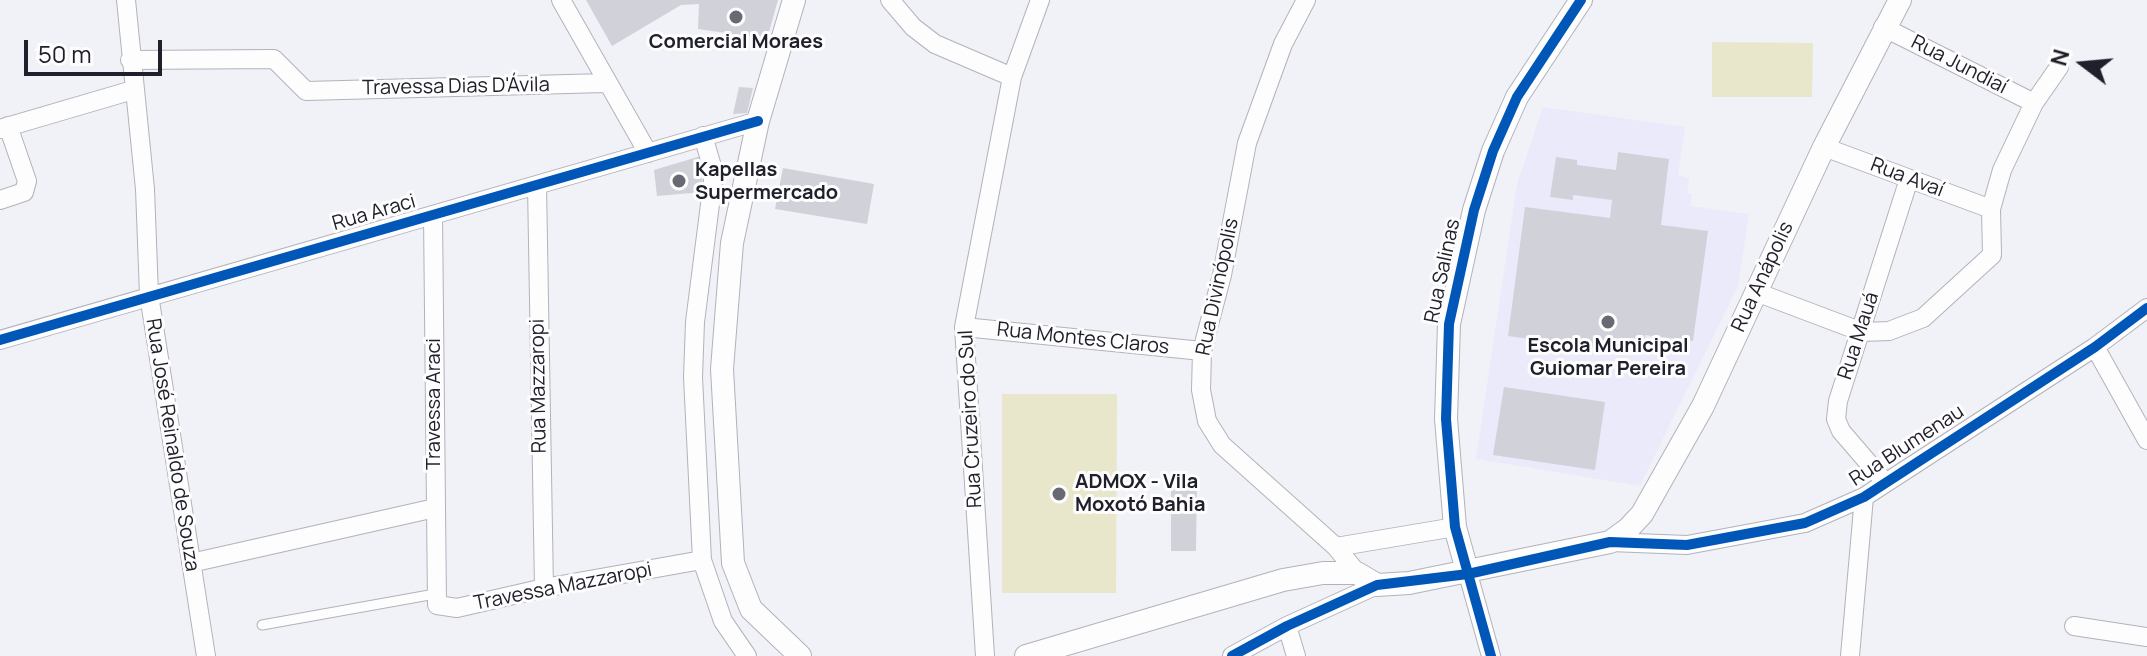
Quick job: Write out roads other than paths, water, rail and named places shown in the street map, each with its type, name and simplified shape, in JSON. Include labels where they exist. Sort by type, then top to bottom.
[{"type":"street","points":[[561,0],[605,83],[648,153]]},
{"type":"street","points":[[794,0],[758,121],[732,243],[722,369],[733,563],[751,609],[800,656]]},
{"type":"street","points":[[890,0],[913,27],[935,44],[1012,77]]},
{"type":"street","name":"Rua Cruzeiro do Sul","points":[[985,656],[964,327],[1012,77],[1040,0]]},
{"type":"street","name":"Rua Divinópolis","points":[[1306,0],[1283,44],[1247,143],[1222,275],[1202,351],[1203,400],[1207,421],[1222,445],[1336,547],[1357,573]]},
{"type":"street","name":"Rua Salinas","points":[[1468,574],[1455,527],[1446,419],[1449,324],[1474,210],[1493,151],[1517,97],[1581,0]]},
{"type":"street","name":"Rua Anápolis","points":[[1610,542],[1642,514],[1703,406],[1824,147],[1883,27],[1900,0]]},
{"type":"street","name":"Rua José Reinaldo de Souza","points":[[121,4],[145,189],[149,295],[191,563],[202,655]]},
{"type":"street","name":"Rua Jundiaí","points":[[1883,27],[2034,103]]},
{"type":"street","name":"Travessa Dias D'Ávila","points":[[130,60],[274,59],[306,91],[605,83]]},
{"type":"street","points":[[1756,292],[1862,332],[1889,331],[1923,318],[1987,260],[1993,245],[1991,209],[2002,170],[2034,103],[2059,67]]},
{"type":"street","points":[[0,200],[24,192],[27,181],[4,128],[133,90]]},
{"type":"street","name":"Rua Araci","points":[[0,340],[758,121]]},
{"type":"street","points":[[703,136],[714,173],[694,363],[702,560],[723,621],[747,656]]},
{"type":"street","name":"Rua Avaí","points":[[1824,147],[1991,209]]},
{"type":"street","name":"Rua Mauá","points":[[1884,481],[1841,431],[1836,419],[1838,401],[1909,179]]},
{"type":"street","name":"Rua Mazzaropi","points":[[537,185],[544,588]]},
{"type":"street","name":"Travessa Araci","points":[[433,215],[435,594]]},
{"type":"street","name":"Rua Blumenau","points":[[1610,542],[1687,545],[1805,523],[1864,497],[1884,481],[2095,347],[2147,308]]},
{"type":"street","name":"Rua Montes Claros","points":[[964,327],[1202,351]]},
{"type":"street","points":[[2095,347],[2147,440]]},
{"type":"street","points":[[1850,656],[1864,497]]},
{"type":"street","points":[[191,563],[435,508]]},
{"type":"street","points":[[1336,547],[1455,527]]},
{"type":"street","points":[[1232,656],[1287,626],[1377,585],[1468,574],[1610,542]]},
{"type":"street","name":"Travessa Mazzaropi","points":[[435,594],[437,605],[443,609],[702,560]]},
{"type":"street","points":[[1026,656],[1283,580],[1323,573],[1357,573],[1377,585]]},
{"type":"street","points":[[1468,574],[1491,656]]},
{"type":"street","points":[[1287,626],[1296,656]]},
{"type":"street","points":[[2074,626],[2147,637]]},
{"type":"lane","points":[[262,625],[435,594]]},
{"type":"place","name":"Comercial Moraes","points":[[736,17]]},
{"type":"place","name":"Kapellas Supermercado","points":[[679,181]]},
{"type":"place","name":"Escola Municipal Guiomar Pereira","points":[[1608,322]]},
{"type":"place","name":"ADMOX - Vila Moxotó Bahia","points":[[1059,494]]}]
